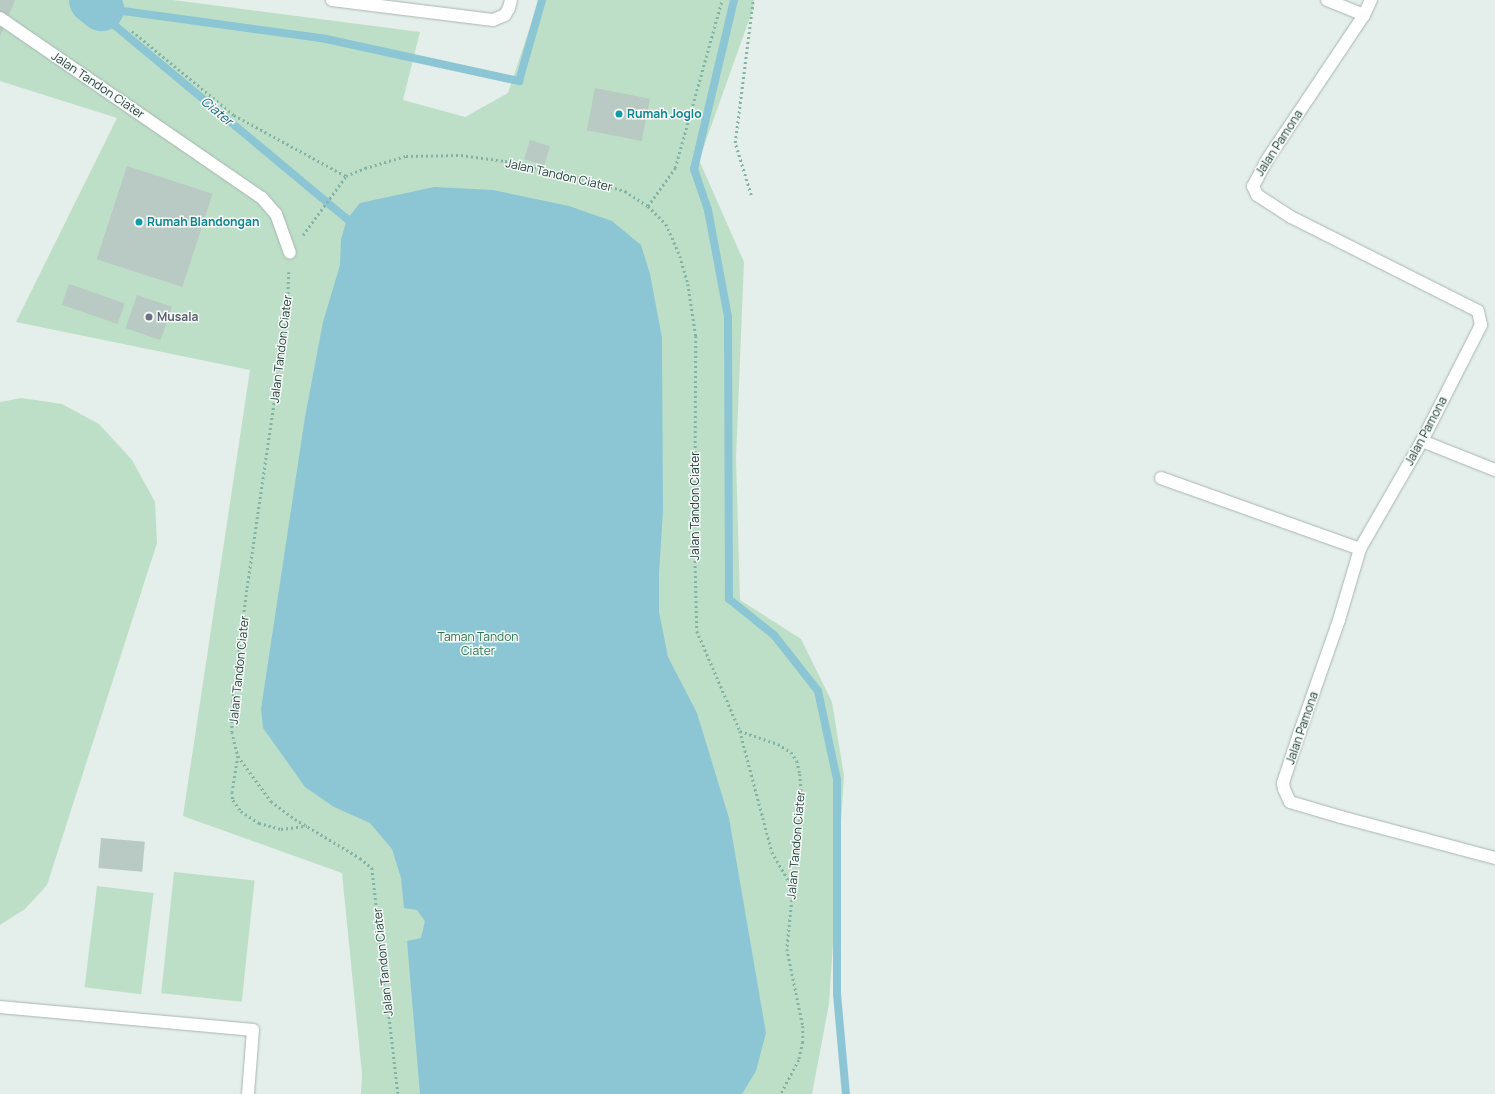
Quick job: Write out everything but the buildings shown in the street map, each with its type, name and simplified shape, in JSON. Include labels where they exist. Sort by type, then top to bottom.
[{"type":"street","points":[[332,0],[382,4],[492,20],[505,15],[511,0]]},
{"type":"street","points":[[1327,0],[1364,15]]},
{"type":"street","name":"Jalan Pamona","points":[[1371,0],[1364,15],[1267,160],[1253,186],[1260,197],[1291,217],[1478,311],[1481,326],[1422,441],[1360,549],[1339,620],[1284,783],[1287,798],[1290,802],[1495,858]]},
{"type":"street","name":"Jalan Tandon Ciater","points":[[0,18],[262,198],[276,214],[290,253]]},
{"type":"street","points":[[1422,441],[1495,470]]},
{"type":"street","points":[[1161,478],[1360,549]]},
{"type":"street","points":[[0,1007],[253,1030],[248,1094]]},
{"type":"path","points":[[648,206],[675,168],[722,0]]},
{"type":"path","points":[[751,195],[735,143],[754,0]]},
{"type":"path","points":[[132,31],[234,115],[346,176],[290,253]]},
{"type":"path","name":"Jalan Tandon Ciater","points":[[346,176],[364,168],[406,156],[461,155],[505,161],[562,173],[625,191],[648,206],[666,224],[680,256],[696,336],[697,627],[740,731],[778,744],[791,752],[797,761],[802,800],[787,949],[803,1026],[803,1042],[799,1060],[781,1094]]},
{"type":"path","name":"Jalan Tandon Ciater","points":[[290,253],[288,309],[247,590],[234,701],[232,732],[238,756],[271,801],[307,826],[360,858],[369,865],[374,872],[398,1094]]},
{"type":"path","points":[[740,731],[772,852],[793,888]]},
{"type":"path","points":[[238,756],[232,792],[233,800],[241,811],[259,823],[272,827],[286,830],[307,826]]},
{"type":"green space","name":"Taman Tandon Ciater","points":[[0,0],[173,0],[420,32],[403,100],[465,117],[508,93],[539,0],[754,0],[753,9],[699,160],[744,262],[736,458],[740,600],[801,639],[832,702],[844,776],[829,1004],[812,1094],[361,1094],[362,1074],[342,873],[183,816],[250,370],[16,322],[117,118],[0,81]]},
{"type":"green space","points":[[21,398],[62,404],[99,424],[132,460],[155,502],[157,543],[47,885],[25,909],[0,925],[0,402]]},
{"type":"green space","points":[[174,872],[255,880],[242,1002],[161,993]]},
{"type":"green space","points":[[97,886],[154,893],[141,994],[85,987]]},
{"type":"water","points":[[434,187],[493,190],[569,206],[612,221],[641,245],[650,274],[662,338],[663,511],[659,574],[659,612],[668,657],[697,713],[729,818],[766,1033],[756,1071],[742,1094],[420,1094],[407,941],[421,938],[425,921],[417,910],[404,908],[401,878],[392,849],[370,823],[334,807],[305,787],[263,728],[261,709],[305,417],[323,322],[340,265],[341,239],[347,219],[360,203]]},
{"type":"waterway","name":"Ciater","points":[[91,0],[101,8]]},
{"type":"waterway","points":[[101,8],[326,39],[519,81],[542,0]]},
{"type":"waterway","points":[[734,0],[694,169],[708,210],[728,317],[729,599],[774,635],[818,691],[837,780],[837,994],[846,1094]]},
{"type":"waterway","name":"Ciater","points":[[101,8],[113,24],[347,219]]},
{"type":"place","name":"Rumah Joglo","points":[[619,114]]},
{"type":"place","name":"Rumah Blandongan","points":[[139,222]]},
{"type":"place","name":"Musala","points":[[149,317]]}]
